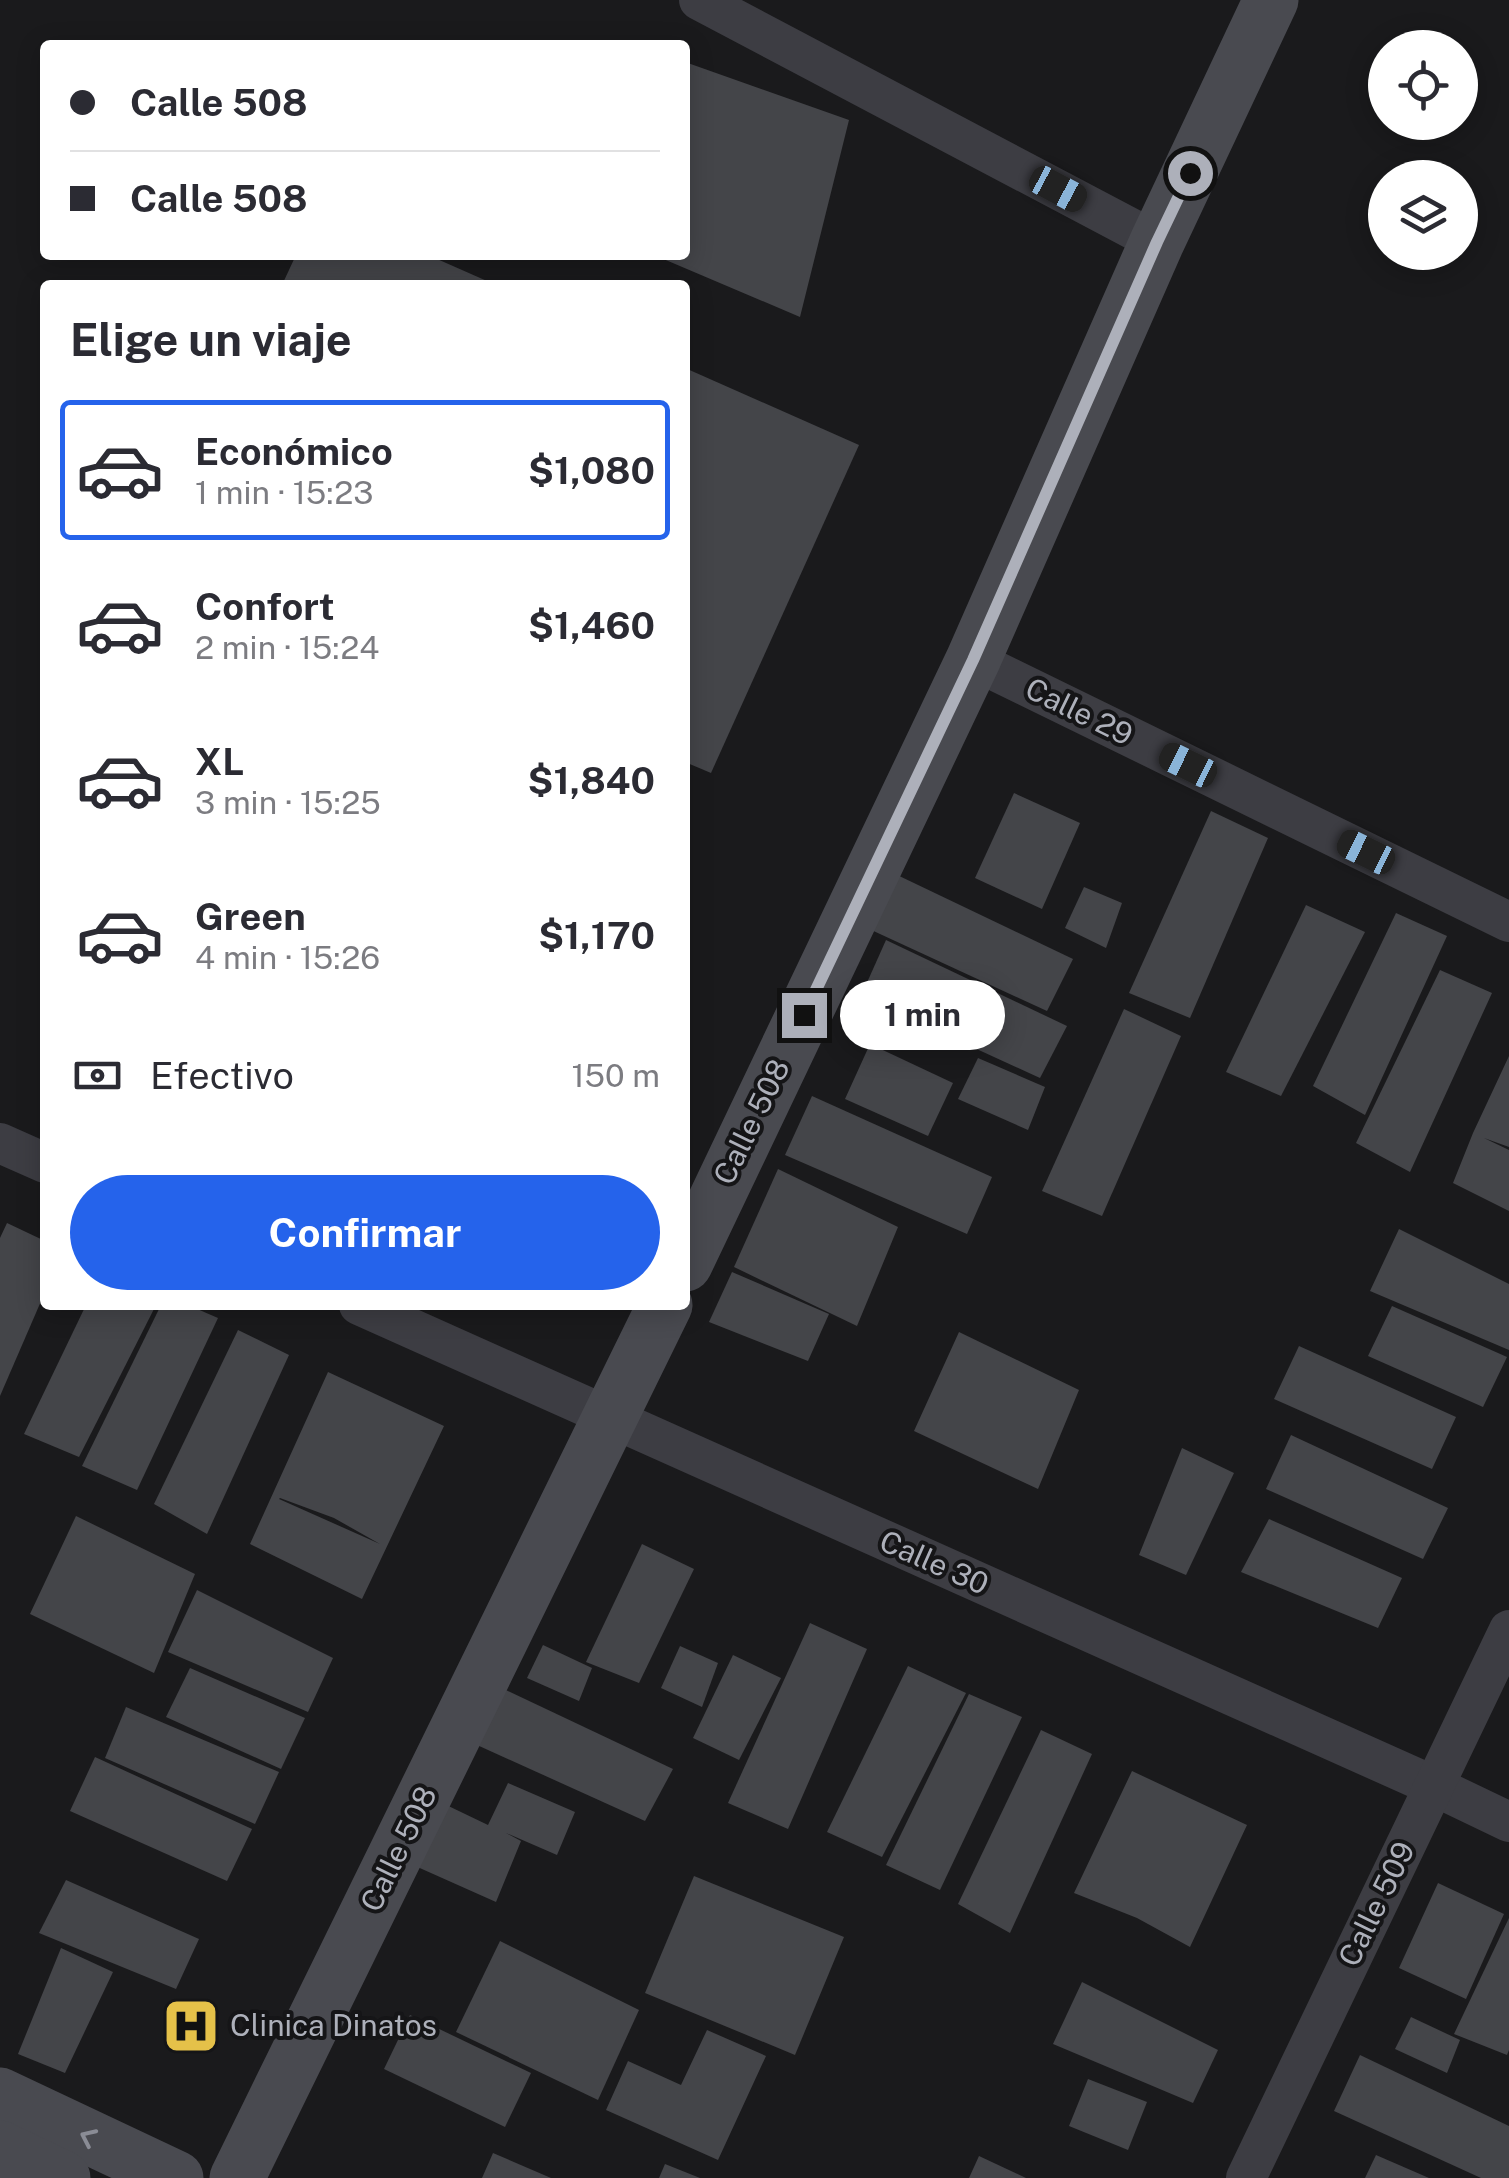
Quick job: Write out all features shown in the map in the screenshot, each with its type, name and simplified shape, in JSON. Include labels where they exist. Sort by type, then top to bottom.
[{"type":"street","points":[[699,0],[1157,242]]},
{"type":"street","name":"Calle 508","points":[[690,1254],[973,660],[1157,242],[1271,0]]},
{"type":"street","name":"Calle 29","points":[[973,660],[1509,922]]},
{"type":"street","points":[[0,1143],[40,1161]]},
{"type":"street","name":"Calle 30","points":[[370,1310],[1509,1822]]},
{"type":"street","name":"Calle 508","points":[[238,2178],[663,1310]]},
{"type":"street","name":"Calle 509","points":[[1246,2178],[1509,1630]]},
{"type":"street","points":[[0,2096],[176,2178]]},
{"type":"street","points":[[0,2148],[63,2178]]},
{"type":"building","points":[[690,64],[849,120],[800,317],[666,260],[690,260]]},
{"type":"building","points":[[294,260],[439,260],[485,280],[284,280]]},
{"type":"building","points":[[690,370],[859,445],[711,773],[690,764]]},
{"type":"building","points":[[1014,793],[1080,823],[1042,909],[975,878]]},
{"type":"building","points":[[1211,811],[1268,838],[1190,1018],[1129,993]]},
{"type":"building","points":[[893,873],[1073,959],[1047,1011],[867,928]]},
{"type":"building","points":[[1084,887],[1122,903],[1106,948],[1065,928]]},
{"type":"building","points":[[1306,905],[1365,932],[1281,1096],[1226,1072]]},
{"type":"building","points":[[1396,913],[1447,936],[1365,1115],[1313,1086]]},
{"type":"building","points":[[886,940],[1067,1026],[1040,1078],[861,996]]},
{"type":"building","points":[[1440,970],[1492,993],[1410,1172],[1356,1143]]},
{"type":"building","points":[[1124,1009],[1181,1036],[1102,1216],[1042,1191]]},
{"type":"building","points":[[870,1044],[953,1083],[928,1136],[845,1099]]},
{"type":"building","points":[[1509,1056],[1509,1147],[1484,1138],[1509,1150],[1509,1211],[1453,1183]]},
{"type":"building","points":[[978,1058],[1045,1087],[1028,1130],[958,1099]]},
{"type":"building","points":[[812,1096],[992,1177],[967,1234],[785,1155]]},
{"type":"building","points":[[778,1169],[898,1227],[857,1326],[734,1267]]},
{"type":"building","points":[[7,1223],[40,1239],[40,1304],[0,1396],[0,1238]]},
{"type":"building","points":[[1399,1229],[1509,1284],[1509,1350],[1370,1291]]},
{"type":"building","points":[[732,1272],[829,1314],[808,1361],[709,1322]]},
{"type":"building","points":[[1392,1306],[1507,1357],[1483,1407],[1368,1356]]},
{"type":"building","points":[[84,1310],[153,1310],[79,1457],[24,1434]]},
{"type":"building","points":[[159,1310],[200,1310],[218,1318],[137,1490],[82,1466]]},
{"type":"building","points":[[238,1330],[289,1355],[207,1534],[154,1504]]},
{"type":"building","points":[[959,1332],[1079,1390],[1038,1489],[914,1431]]},
{"type":"building","points":[[1299,1346],[1456,1417],[1432,1469],[1274,1399]]},
{"type":"building","points":[[328,1372],[444,1426],[362,1599],[250,1544]],"holes":[[[280,1498],[334,1518],[380,1544],[279,1499]]]},
{"type":"building","points":[[1291,1435],[1448,1508],[1423,1559],[1266,1489]]},
{"type":"building","points":[[1182,1448],[1234,1473],[1186,1575],[1139,1555]]},
{"type":"building","points":[[76,1516],[195,1574],[154,1673],[30,1614]]},
{"type":"building","points":[[1269,1519],[1402,1578],[1378,1628],[1241,1572]]},
{"type":"building","points":[[642,1544],[694,1569],[639,1683],[586,1662]]},
{"type":"building","points":[[197,1590],[333,1658],[308,1712],[168,1652]]},
{"type":"building","points":[[810,1623],[867,1649],[788,1829],[728,1803]]},
{"type":"building","points":[[543,1645],[592,1668],[579,1701],[527,1678]]},
{"type":"building","points":[[680,1646],[718,1663],[702,1707],[661,1688]]},
{"type":"building","points":[[733,1655],[781,1678],[739,1760],[693,1738]]},
{"type":"building","points":[[908,1666],[966,1693],[882,1857],[827,1832]]},
{"type":"building","points":[[190,1668],[305,1718],[281,1769],[166,1717]]},
{"type":"building","points":[[491,1683],[673,1769],[645,1821],[466,1740]]},
{"type":"building","points":[[969,1694],[1022,1717],[940,1890],[886,1865]]},
{"type":"building","points":[[126,1707],[279,1772],[255,1824],[105,1758]]},
{"type":"building","points":[[1041,1730],[1092,1754],[1010,1933],[958,1904]]},
{"type":"building","points":[[95,1757],[252,1829],[227,1881],[70,1811]]},
{"type":"building","points":[[1132,1771],[1247,1825],[1190,1947],[1137,1918],[1074,1893]]},
{"type":"building","points":[[508,1783],[575,1812],[557,1855],[506,1833],[521,1841],[496,1902],[413,1865],[438,1801],[488,1825]]},
{"type":"building","points":[[694,1876],[844,1937],[795,2055],[645,1993]]},
{"type":"building","points":[[66,1880],[199,1939],[176,1989],[39,1933]]},
{"type":"building","points":[[1438,1883],[1504,1914],[1466,1999],[1399,1968]]},
{"type":"building","points":[[1509,1918],[1509,2050],[1507,2055],[1454,2034]]},
{"type":"building","points":[[500,1941],[639,2010],[598,2100],[456,2032]]},
{"type":"building","points":[[61,1948],[113,1972],[65,2073],[18,2054]]},
{"type":"building","points":[[1082,1982],[1218,2050],[1193,2103],[1053,2044]]},
{"type":"building","points":[[410,2015],[531,2073],[505,2127],[384,2069]]},
{"type":"building","points":[[1411,2017],[1460,2040],[1447,2073],[1395,2049]]},
{"type":"building","points":[[707,2030],[766,2056],[718,2160],[606,2110],[628,2061],[681,2085]]},
{"type":"building","points":[[1360,2055],[1509,2126],[1509,2178],[1481,2178],[1334,2111]]},
{"type":"building","points":[[1088,2079],[1147,2102],[1128,2150],[1069,2126]]},
{"type":"building","points":[[493,2153],[551,2178],[482,2178]]},
{"type":"building","points":[[1376,2155],[1429,2178],[1365,2178]]},
{"type":"building","points":[[979,2156],[1026,2178],[969,2178]]},
{"type":"building","points":[[665,2164],[700,2178],[659,2178]]},
{"type":"place","name":"Clinica Dinatos","points":[[191,2026]]},
{"type":"route","points":[[804,1015],[973,660],[1190,173]]}]
